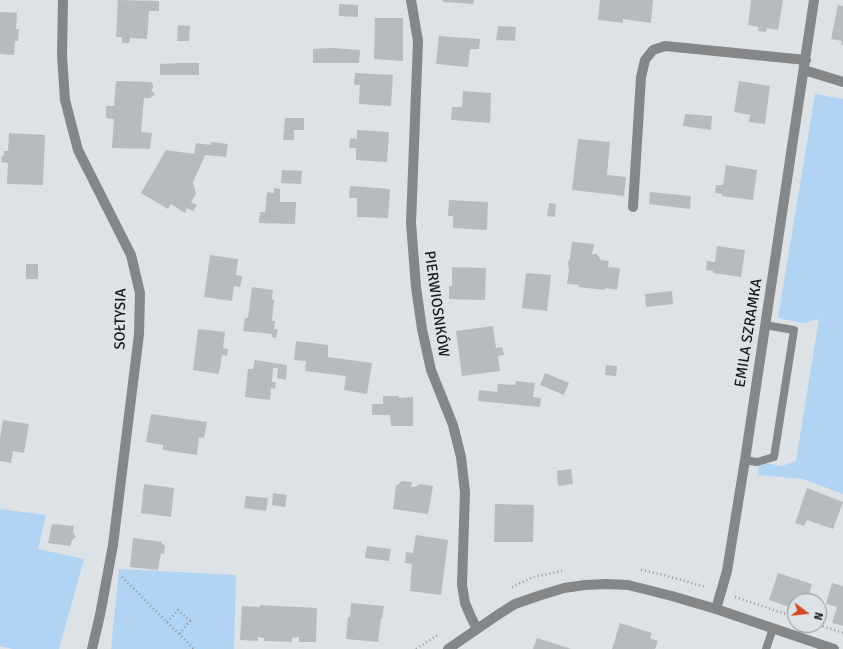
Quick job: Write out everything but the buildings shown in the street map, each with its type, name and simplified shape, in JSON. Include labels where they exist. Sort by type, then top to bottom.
[{"type":"street","name":"SOŁTYSIA","points":[[63,0],[62,56],[65,100],[78,150],[131,255],[140,293],[139,334],[109,564],[92,649]]},
{"type":"street","name":"PIERWIOSNKÓW","points":[[411,0],[418,41],[411,223],[416,287],[422,329],[431,370],[453,425],[462,457],[465,492],[462,584],[465,603],[477,629]]},
{"type":"street","name":"EMILA SZRAMKA","points":[[716,609],[727,572],[814,0]]},
{"type":"street","points":[[633,207],[641,77],[645,60],[653,50],[665,46],[805,65],[843,82]]},
{"type":"street","points":[[448,649],[515,604],[564,588],[606,584],[628,585],[716,609],[834,649]]},
{"type":"lane","points":[[745,460],[757,462],[774,457],[793,337],[794,330],[765,325]]},
{"type":"lane","points":[[766,649],[773,628]]},
{"type":"path","points":[[109,564],[194,649]]},
{"type":"path","points":[[738,598],[787,614]]},
{"type":"path","points":[[167,622],[178,610],[190,621],[179,634]]},
{"type":"path","points":[[827,628],[843,633]]},
{"type":"path","points":[[416,649],[442,632]]},
{"type":"shaded area","points":[[815,94],[843,99],[843,494],[803,479],[758,475],[759,465],[765,463],[782,466],[796,461],[819,319],[803,323],[778,318]]},
{"type":"shaded area","points":[[0,509],[46,515],[38,549],[84,559],[59,649],[13,649],[0,646]]},
{"type":"shaded area","points":[[119,569],[236,575],[234,649],[111,649]]}]
